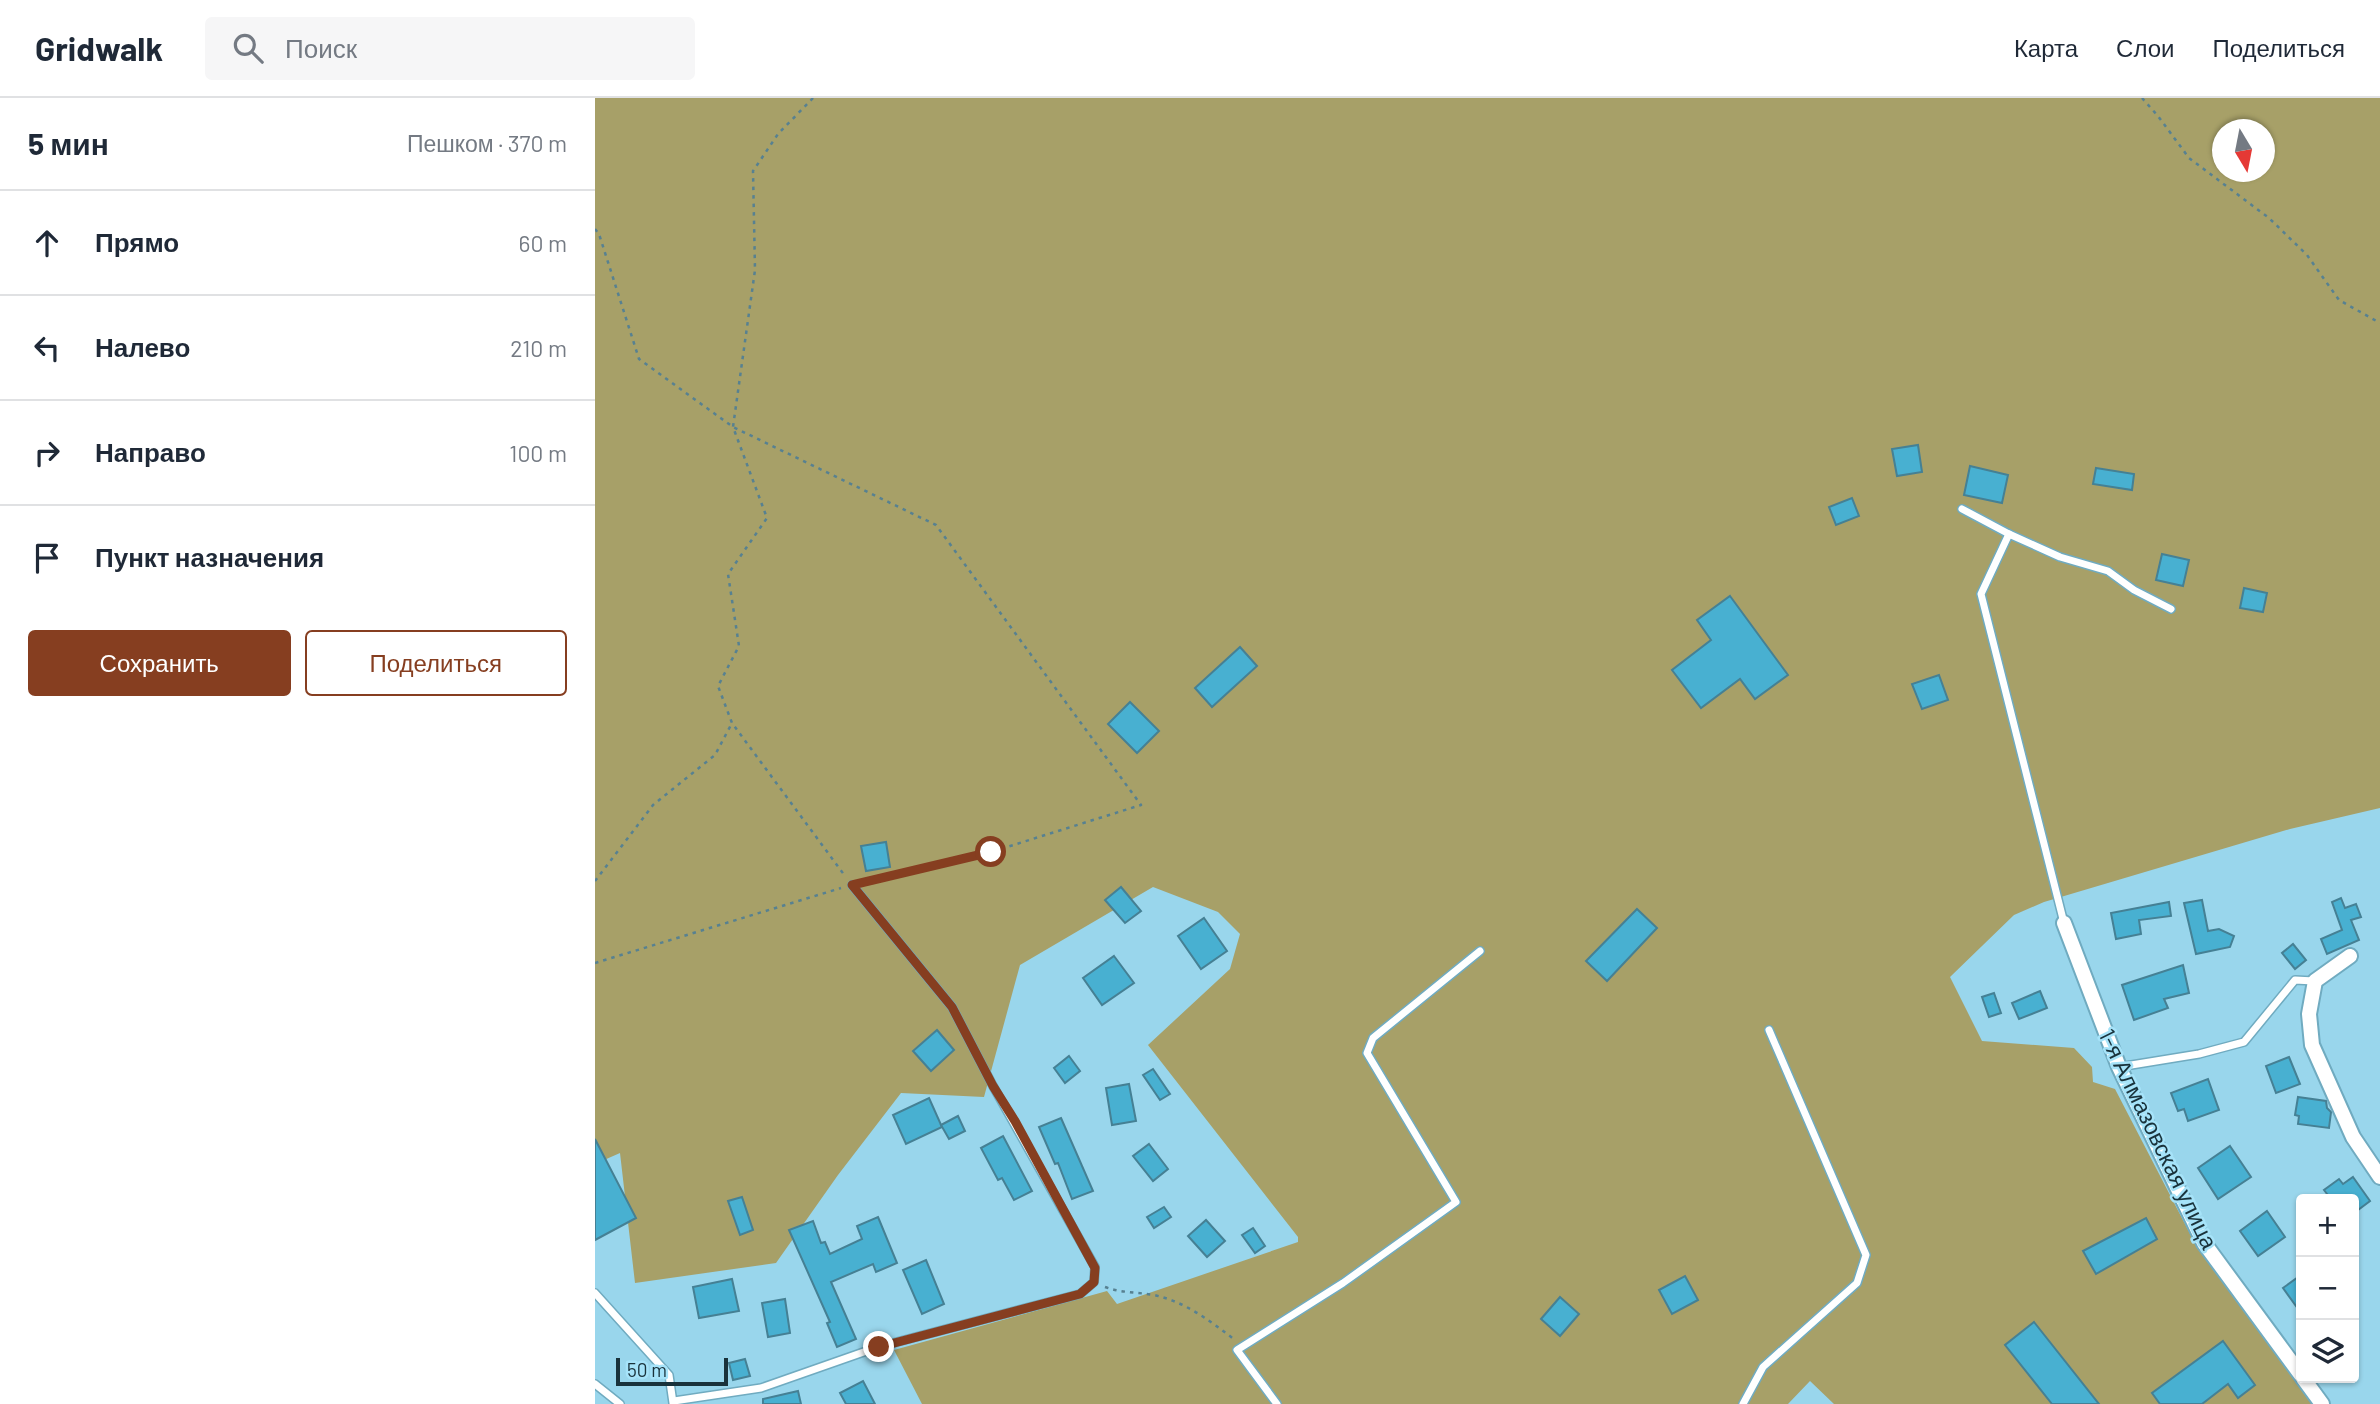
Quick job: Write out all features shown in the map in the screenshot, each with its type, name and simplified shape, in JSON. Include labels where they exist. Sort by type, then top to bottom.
[{"type":"street","name":"1-я Алмазовская улица","points":[[2064,923],[2119,1067],[2204,1243],[2296,1369]]},
{"type":"street","points":[[2350,956],[2315,981],[2309,1014],[2312,1045],[2353,1138],[2380,1177]]},
{"type":"street","name":"1-я Алмазовская улица","points":[[2306,1383],[2322,1404]]},
{"type":"lane","points":[[1962,509],[2060,557],[2108,571],[2134,590],[2171,609]]},
{"type":"lane","points":[[2009,534],[1981,594],[2064,923]]},
{"type":"lane","points":[[595,1293],[669,1375],[673,1403],[761,1388],[879,1347],[1080,1294],[1094,1282],[1095,1268],[952,1007],[852,885]]},
{"type":"lane","points":[[1277,1404],[1237,1350],[1343,1283],[1456,1202],[1367,1053],[1373,1038],[1480,951]]},
{"type":"lane","points":[[2119,1067],[2199,1054],[2243,1042],[2295,980],[2315,981]]},
{"type":"lane","points":[[1743,1404],[1763,1367],[1857,1283],[1866,1255],[1769,1030]]},
{"type":"lane","points":[[595,1384],[619,1404]]},
{"type":"path","points":[[813,98],[778,134],[753,171],[755,270],[733,427],[767,518],[728,574],[739,646],[718,686],[731,723],[852,885]]},
{"type":"path","points":[[2142,98],[2189,158],[2269,218],[2307,255],[2339,300],[2380,323]]},
{"type":"path","points":[[595,229],[599,234],[639,359],[733,427],[936,525],[1141,805],[991,852],[852,885],[595,963]]},
{"type":"path","points":[[595,881],[653,805],[715,755],[731,723]]},
{"type":"path","points":[[1094,1282],[1119,1292],[1178,1301],[1236,1340],[1237,1350]]},
{"type":"shaded area","points":[[595,98],[2380,98],[2380,808],[2290,829],[2044,902],[2014,915],[1950,977],[1982,1041],[2074,1048],[2092,1067],[2093,1082],[2115,1089],[2198,1249],[2313,1404],[1834,1404],[1810,1381],[1788,1404],[922,1404],[894,1350],[1107,1291],[1117,1304],[1298,1242],[1298,1237],[1148,1045],[1230,969],[1240,934],[1218,912],[1153,887],[1020,965],[984,1097],[901,1093],[838,1175],[776,1263],[635,1283],[620,1153],[595,1164]]},
{"type":"building","points":[[1918,445],[1922,472],[1897,476],[1892,449]]},
{"type":"building","points":[[1970,466],[2008,475],[2002,503],[1964,495]]},
{"type":"building","points":[[2096,468],[2134,474],[2132,490],[2093,484]]},
{"type":"building","points":[[1852,498],[1859,516],[1836,525],[1829,507]]},
{"type":"building","points":[[2162,554],[2189,560],[2183,586],[2156,580]]},
{"type":"building","points":[[2244,588],[2267,593],[2263,612],[2240,608]]},
{"type":"building","points":[[1730,596],[1788,675],[1755,699],[1740,679],[1701,708],[1672,670],[1711,640],[1697,620]]},
{"type":"building","points":[[1240,647],[1257,666],[1212,707],[1195,688]]},
{"type":"building","points":[[1939,675],[1948,700],[1922,709],[1912,684]]},
{"type":"building","points":[[1130,702],[1159,731],[1137,753],[1108,724]]},
{"type":"building","points":[[886,842],[890,867],[866,871],[861,846]]},
{"type":"building","points":[[1121,887],[1141,911],[1125,923],[1105,900]]},
{"type":"building","points":[[2341,898],[2345,908],[2356,904],[2361,917],[2351,920],[2359,940],[2327,954],[2321,939],[2342,930],[2332,902]]},
{"type":"building","points":[[2202,900],[2208,931],[2219,929],[2234,936],[2230,947],[2196,954],[2184,903]]},
{"type":"building","points":[[2169,902],[2171,916],[2139,920],[2141,934],[2116,939],[2111,913]]},
{"type":"building","points":[[1637,909],[1657,928],[1607,981],[1586,961]]},
{"type":"building","points":[[1204,918],[1227,951],[1201,969],[1178,936]]},
{"type":"building","points":[[2293,944],[2306,960],[2295,969],[2282,953]]},
{"type":"building","points":[[1114,956],[1134,983],[1102,1005],[1083,978]]},
{"type":"building","points":[[2183,965],[2189,993],[2164,999],[2168,1008],[2134,1020],[2122,985]]},
{"type":"building","points":[[2040,991],[2047,1008],[2019,1019],[2012,1003]]},
{"type":"building","points":[[1994,993],[2001,1013],[1989,1017],[1982,997]]},
{"type":"building","points":[[937,1030],[954,1050],[931,1071],[913,1051]]},
{"type":"building","points":[[1069,1056],[1080,1071],[1065,1083],[1054,1068]]},
{"type":"building","points":[[2289,1057],[2300,1084],[2276,1093],[2266,1066]]},
{"type":"building","points":[[1153,1069],[1170,1094],[1160,1100],[1143,1075]]},
{"type":"building","points":[[2208,1079],[2219,1110],[2188,1121],[2184,1109],[2178,1111],[2171,1093]]},
{"type":"building","points":[[1129,1084],[1136,1121],[1112,1125],[1106,1088]]},
{"type":"building","points":[[2298,1097],[2326,1101],[2331,1112],[2329,1128],[2298,1124],[2299,1116],[2295,1115]]},
{"type":"building","points":[[929,1098],[942,1127],[906,1144],[893,1115]]},
{"type":"building","points":[[958,1116],[965,1131],[949,1139],[941,1125]]},
{"type":"building","points":[[1061,1118],[1093,1191],[1072,1199],[1058,1163],[1055,1164],[1039,1127]]},
{"type":"building","points":[[1003,1136],[1032,1191],[1014,1200],[1002,1178],[998,1180],[981,1148]]},
{"type":"building","points":[[595,1139],[636,1218],[595,1240]]},
{"type":"building","points":[[1149,1144],[1168,1169],[1153,1181],[1133,1156]]},
{"type":"building","points":[[2230,1146],[2251,1177],[2218,1199],[2198,1168]]},
{"type":"building","points":[[2353,1177],[2370,1201],[2359,1209],[2359,1194],[2327,1194],[2324,1190],[2339,1179],[2343,1184]]},
{"type":"building","points":[[742,1197],[753,1230],[740,1235],[728,1201]]},
{"type":"building","points":[[1164,1207],[1171,1217],[1154,1228],[1147,1217]]},
{"type":"building","points":[[2267,1211],[2285,1237],[2258,1256],[2240,1231]]},
{"type":"building","points":[[878,1217],[897,1263],[876,1272],[873,1264],[831,1282],[856,1339],[837,1347],[827,1323],[830,1322],[789,1230],[813,1221],[821,1243],[825,1242],[830,1254],[862,1239],[857,1226]]},
{"type":"building","points":[[2146,1218],[2157,1239],[2096,1274],[2083,1251]]},
{"type":"building","points":[[1206,1220],[1225,1241],[1207,1257],[1188,1236]]},
{"type":"building","points":[[1253,1228],[1265,1246],[1255,1253],[1242,1235]]},
{"type":"building","points":[[926,1260],[944,1304],[922,1314],[903,1270]]},
{"type":"building","points":[[1685,1276],[1698,1300],[1672,1314],[1659,1290]]},
{"type":"building","points":[[732,1279],[739,1311],[699,1318],[693,1287]]},
{"type":"building","points":[[2296,1279],[2296,1306],[2283,1288]]},
{"type":"building","points":[[1560,1297],[1579,1314],[1560,1336],[1541,1319]]},
{"type":"building","points":[[785,1299],[790,1333],[768,1337],[762,1303]]},
{"type":"building","points":[[2034,1322],[2099,1404],[2052,1404],[2005,1345]]},
{"type":"building","points":[[2223,1341],[2255,1385],[2238,1398],[2228,1384],[2202,1404],[2160,1404],[2152,1393]]},
{"type":"building","points":[[745,1359],[750,1376],[733,1380],[729,1363]]},
{"type":"building","points":[[863,1381],[875,1404],[846,1404],[840,1393]]},
{"type":"building","points":[[798,1391],[801,1404],[763,1404],[763,1399]]},
{"type":"route","points":[[879,1347],[1080,1294],[1094,1282],[1095,1268],[952,1007],[852,885],[991,852]]}]
